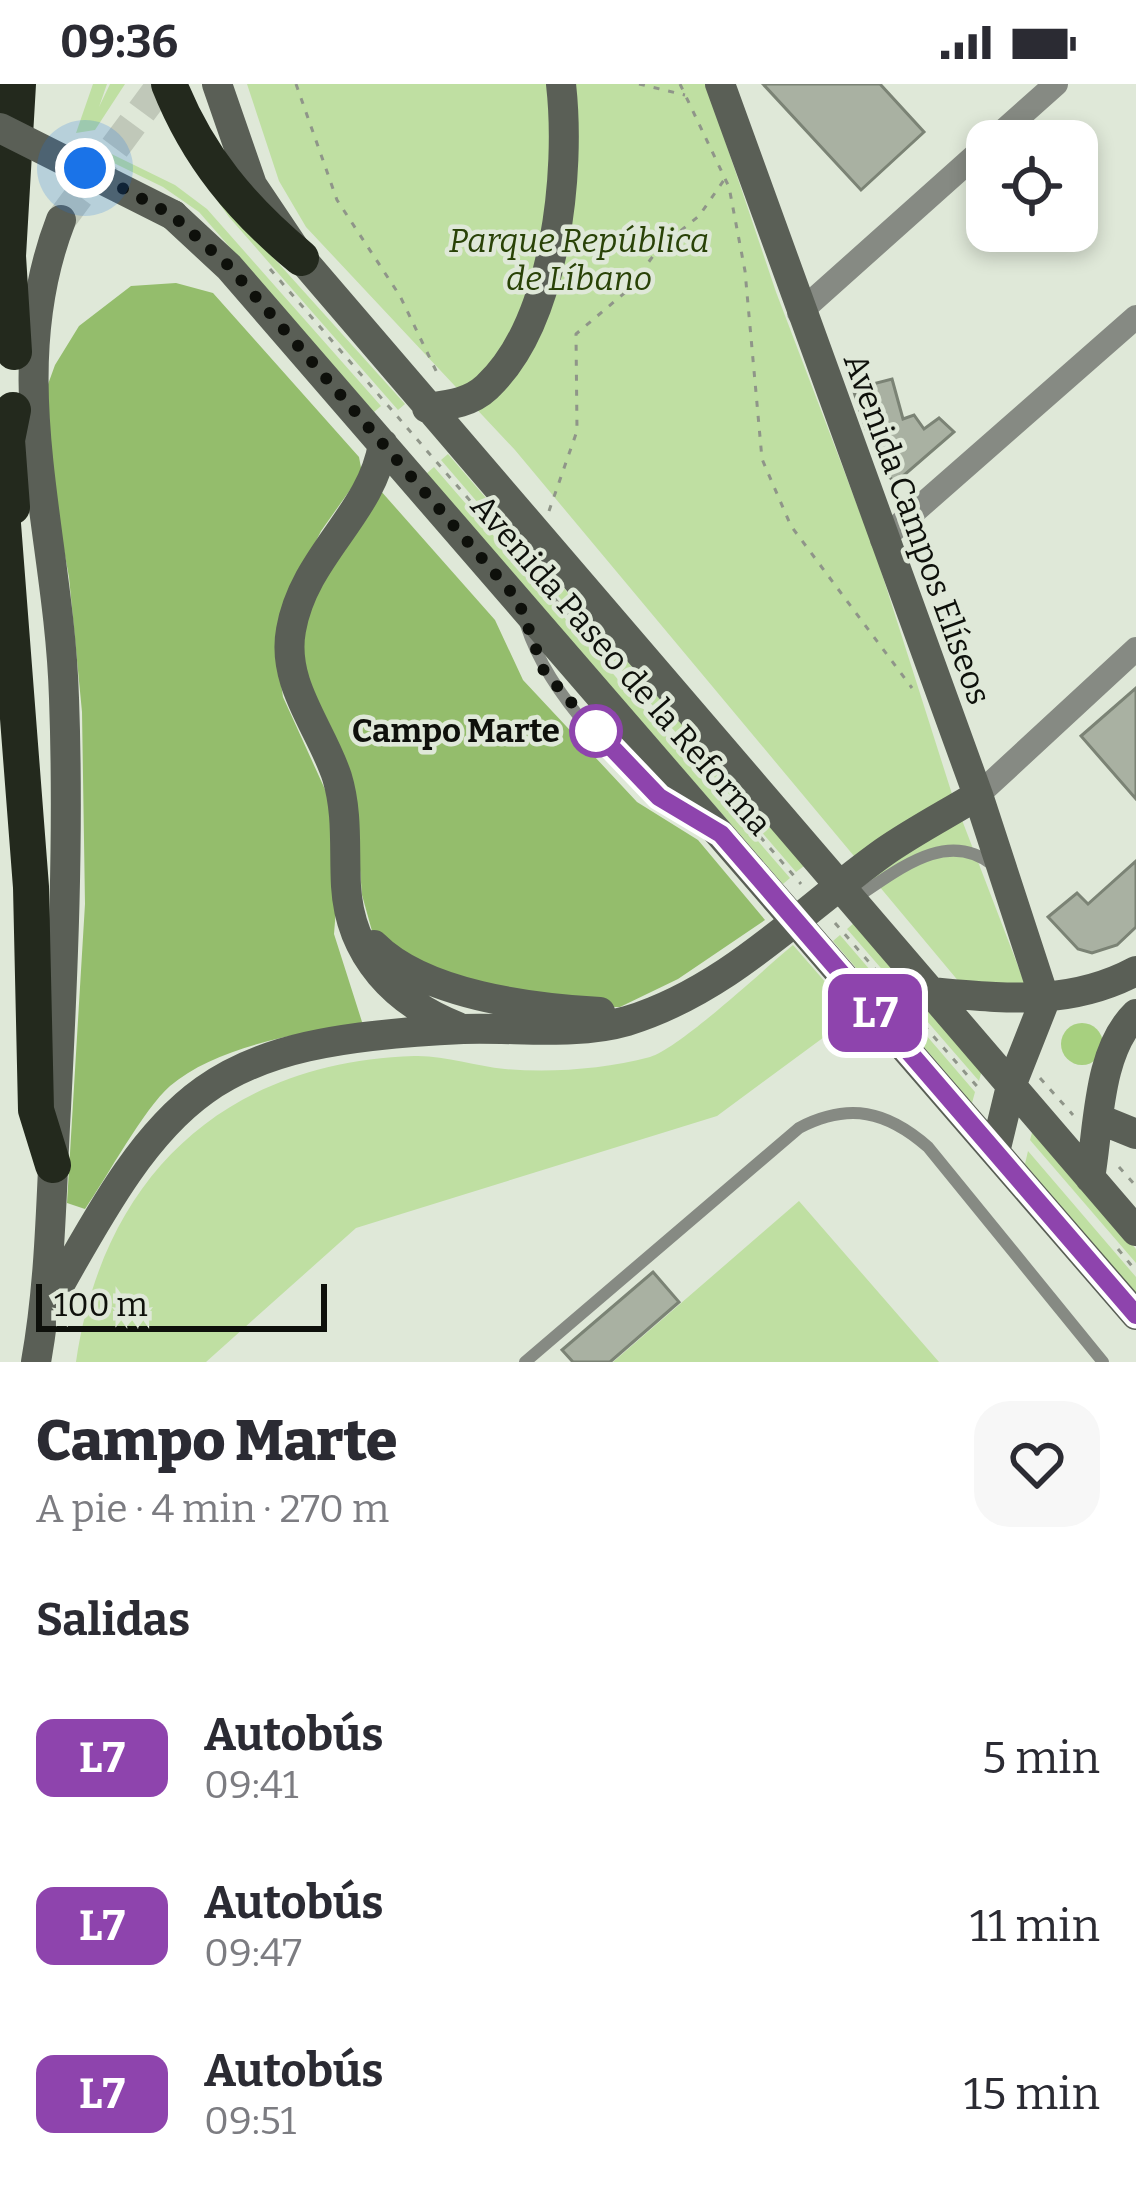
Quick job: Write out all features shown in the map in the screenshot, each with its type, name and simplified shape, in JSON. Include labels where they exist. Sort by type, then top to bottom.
[{"type":"highway","points":[[14,352],[8,256],[18,84]]},
{"type":"highway","points":[[169,84],[199,147],[236,178],[301,258]]},
{"type":"highway","points":[[13,410],[7,428],[8,558],[15,713],[31,887],[36,1110],[53,1165]]},
{"type":"highway","points":[[6,495],[21,608],[24,678],[15,713]]},
{"type":"highway","points":[[8,558],[21,608]]},
{"type":"main road","points":[[217,84],[236,178]]},
{"type":"main road","points":[[464,1029],[420,1012],[388,985],[367,956],[350,914],[342,799],[294,680],[290,633],[316,563],[372,485],[425,444],[498,374],[520,337],[541,281],[563,193],[561,84]]},
{"type":"main road","name":"Avenida Campos Elíseos","points":[[720,84],[799,313],[978,795],[1046,1000]]},
{"type":"main road","name":"Avenida Paseo de la Reforma","points":[[0,128],[147,198],[425,444],[531,530],[841,910],[930,992],[1136,1231]]},
{"type":"main road","points":[[36,1362],[45,1311],[53,1165],[67,794],[64,689],[13,410],[14,352],[36,265],[61,220]]},
{"type":"main road","name":"Avenida Paseo de la Reforma","points":[[301,258],[425,444],[518,600],[1136,1315]]},
{"type":"main road","points":[[45,1311],[126,1169],[163,1121],[200,1090],[235,1070],[314,1045],[464,1029],[591,1028],[648,1012],[702,989],[798,923],[841,910],[885,851],[978,795]]},
{"type":"main road","points":[[350,914],[380,951],[427,981],[573,1010],[648,1012]]},
{"type":"main road","points":[[930,992],[1046,1000],[1111,985],[1136,971]]},
{"type":"main road","points":[[995,1152],[1011,1086],[1046,1000]]},
{"type":"main road","points":[[1128,1025],[1136,1064]]},
{"type":"main road","points":[[1090,1178],[1099,1119],[1128,1025]]},
{"type":"main road","points":[[1099,1119],[1136,1134]]},
{"type":"street","points":[[1016,120],[1056,84]]},
{"type":"street","points":[[799,313],[966,164]]},
{"type":"street","points":[[882,540],[1136,317]]},
{"type":"street","points":[[978,795],[1136,649]]},
{"type":"lane","points":[[841,910],[943,849],[980,856],[1007,884]]},
{"type":"lane","points":[[525,1362],[799,1128],[849,1110],[902,1124],[928,1148],[1103,1362]]},
{"type":"path","points":[[296,84],[337,200],[400,296],[425,444]]},
{"type":"path","points":[[639,84],[687,96]]},
{"type":"path","points":[[680,84],[725,178],[745,271],[762,459],[808,553],[916,692]]},
{"type":"path","points":[[531,530],[552,508],[577,431],[576,334],[628,290],[659,248],[699,216],[725,178]]},
{"type":"path","points":[[261,260],[806,889]]},
{"type":"path","points":[[788,889],[808,871]]},
{"type":"path","points":[[841,910],[843,932],[975,1084]]},
{"type":"path","points":[[828,935],[841,910]]},
{"type":"green space","points":[[93,84],[107,84],[99,107],[110,84],[125,84],[95,130],[76,133]]},
{"type":"green space","name":"Parque República de Líbano","points":[[247,84],[706,84],[776,292],[875,552],[952,794],[1028,992],[965,989],[515,450],[306,227],[279,181]]},
{"type":"green space","points":[[87,142],[175,185],[207,209],[381,406],[374,412],[199,212],[163,187],[83,148]]},
{"type":"green space","points":[[200,176],[405,404],[398,410],[229,217]]},
{"type":"green space","points":[[448,454],[804,866],[796,872],[441,460]]},
{"type":"green space","points":[[434,467],[790,878],[783,884],[426,474]]},
{"type":"green space","points":[[854,923],[982,1070],[979,1081],[847,929]]},
{"type":"green space","points":[[840,935],[975,1092],[972,1103],[833,941]]},
{"type":"green space","points":[[793,945],[854,1015],[717,1116],[356,1228],[206,1362],[76,1362],[91,1295],[114,1236],[145,1185],[185,1141],[232,1106],[286,1080],[347,1063],[425,1056],[505,1069],[559,1070],[650,1057],[701,1024]]},
{"type":"green space","points":[[1033,1129],[1136,1249],[1136,1263],[1030,1140]]},
{"type":"green space","points":[[1028,1151],[1136,1277],[1136,1293],[1025,1164]]},
{"type":"green space","points":[[799,1201],[939,1362],[613,1362]]},
{"type":"shaded area","points":[[176,283],[213,293],[359,457],[362,473],[321,531],[289,595],[275,644],[283,697],[328,796],[337,896],[334,934],[363,1025],[262,1043],[189,1072],[148,1111],[85,1209],[67,1203],[85,904],[82,712],[69,577],[38,412],[55,365],[79,326],[131,286]]},
{"type":"shaded area","points":[[380,490],[495,620],[523,680],[637,802],[698,840],[765,920],[678,979],[620,1007],[535,1008],[404,965],[372,931],[362,895],[354,793],[303,687],[299,636],[317,592]]},
{"type":"shaded area","points":[[1082,1023],[1097,1029],[1103,1044],[1097,1059],[1082,1065],[1067,1059],[1061,1044],[1067,1029]]},
{"type":"building","points":[[763,84],[880,84],[924,132],[861,190]]},
{"type":"building","points":[[892,379],[903,419],[914,415],[924,429],[939,418],[954,432],[895,483],[882,469],[872,428],[866,429],[853,389]]},
{"type":"building","points":[[1136,688],[1136,799],[1081,736]]},
{"type":"building","points":[[1136,861],[1136,927],[1117,945],[1092,953],[1078,949],[1048,917],[1077,893],[1088,904]]},
{"type":"building","points":[[653,1272],[679,1302],[610,1362],[573,1362],[562,1350]]},
{"type":"tunnel","points":[[61,220],[162,84]]},
{"type":"bus line","name":"L7","points":[[596,731],[659,797],[721,834],[1136,1315]]},
{"type":"place","name":"Campo Marte","points":[[596,731]]},
{"type":"route","points":[[85,168],[172,215],[229,266],[518,600],[544,671],[596,731]]}]
